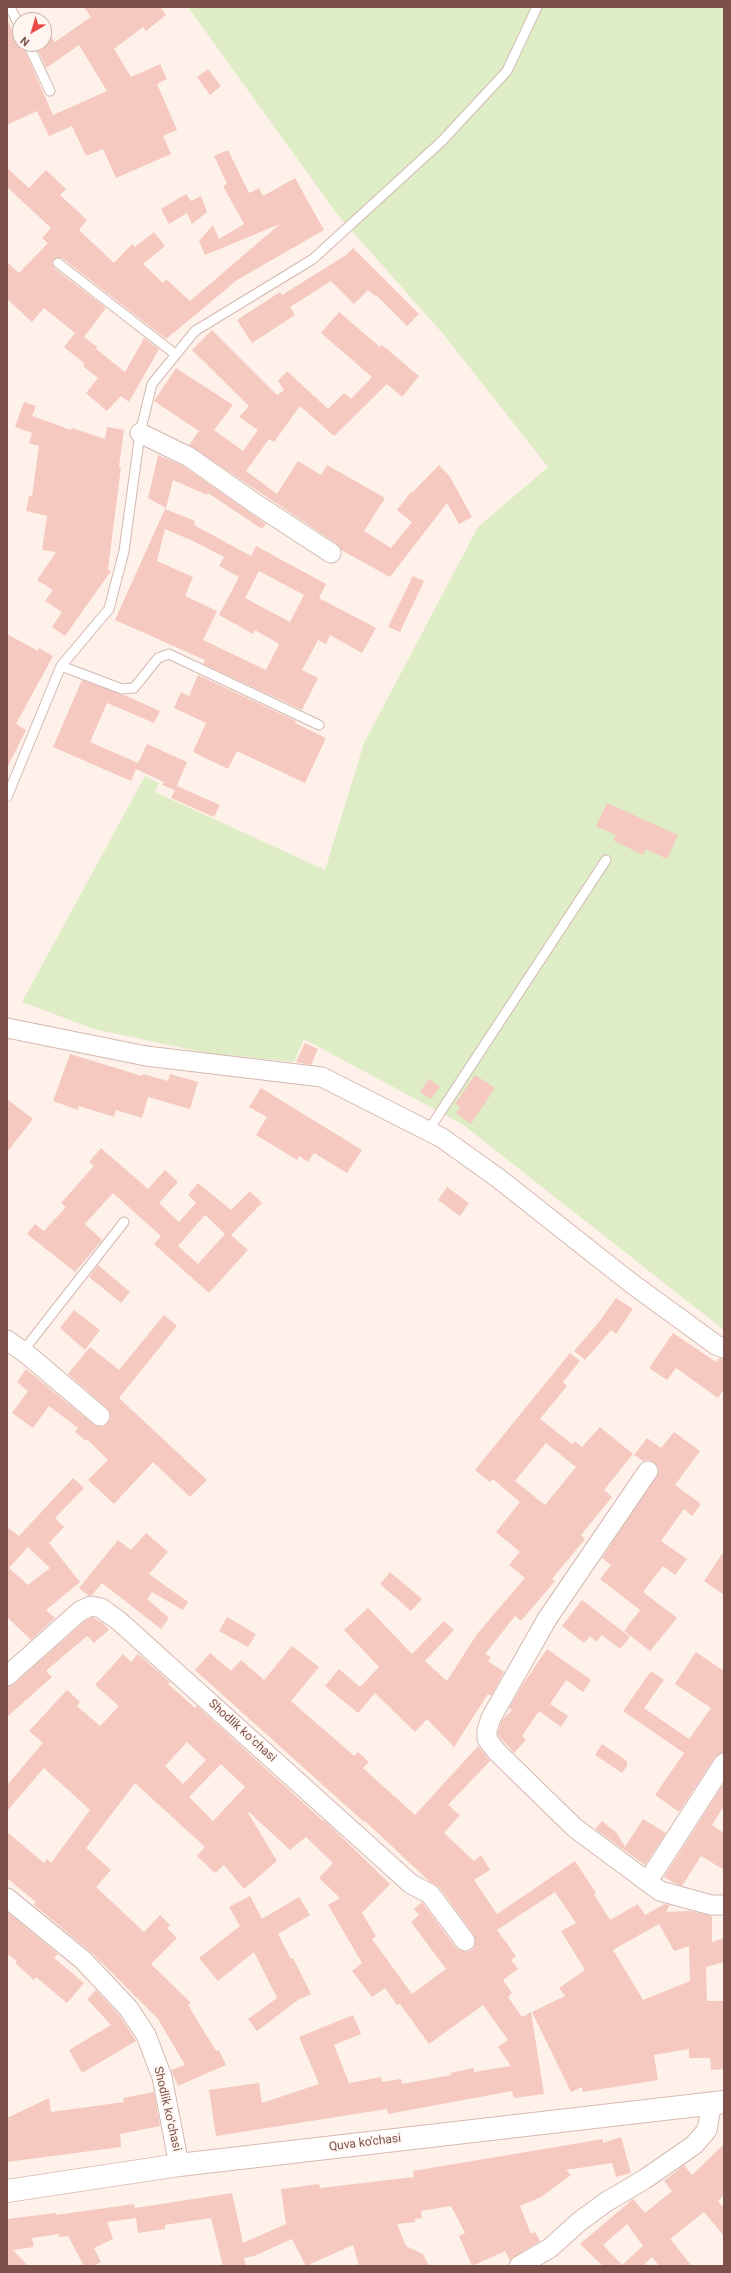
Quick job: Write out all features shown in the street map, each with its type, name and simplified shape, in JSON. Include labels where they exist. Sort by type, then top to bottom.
[{"type":"main road","name":"Quva ko'chasi","points":[[7,2191],[179,2165],[718,2102]]},
{"type":"street","points":[[140,434],[189,457],[256,504],[331,553]]},
{"type":"street","points":[[7,1028],[146,1056],[322,1077],[442,1138],[498,1178],[631,1283],[716,1345],[724,1348]]},
{"type":"street","points":[[7,1340],[23,1351],[100,1416]]},
{"type":"street","points":[[648,1471],[547,1619],[490,1718],[487,1730],[487,1739],[497,1752],[575,1828],[660,1891],[711,1905],[724,1904]]},
{"type":"street","name":"Shodlik koʻchasi","points":[[7,1676],[80,1611],[91,1606],[102,1608],[119,1620],[411,1884],[430,1894],[465,1941]]},
{"type":"street","points":[[648,1881],[724,1762]]},
{"type":"street","name":"Shodlik koʻchasi","points":[[7,1898],[83,1960],[130,2008],[146,2035],[162,2077],[179,2165]]},
{"type":"street","points":[[519,2266],[550,2248],[580,2221],[606,2202],[645,2179],[694,2145],[707,2130],[718,2102]]},
{"type":"lane","points":[[7,796],[61,666],[109,609],[124,551],[140,434],[152,384],[195,331],[313,259],[442,141],[507,71],[537,7]]},
{"type":"lane","points":[[32,52],[50,91]]},
{"type":"lane","points":[[58,263],[175,354]]},
{"type":"lane","points":[[61,666],[122,689],[134,688],[158,658],[169,654],[319,725]]},
{"type":"lane","points":[[428,1131],[606,860]]},
{"type":"lane","points":[[23,1351],[124,1222]]},
{"type":"green space","points":[[188,7],[724,7],[724,1330],[462,1124],[304,1039],[294,1062],[207,1053],[94,1029],[22,1002],[145,776],[159,783],[155,792],[325,870],[364,743],[478,527],[548,467],[444,335],[337,214]]},
{"type":"building","points":[[84,7],[160,7],[166,15],[146,31],[143,27],[114,49],[131,77],[160,64],[167,79],[157,84],[177,130],[163,136],[171,154],[116,178],[103,149],[86,156],[72,126],[49,136],[37,111],[7,125],[7,19],[12,29],[12,52],[25,52],[53,115],[107,91],[79,45],[46,68],[39,52],[52,52],[52,38],[55,42],[91,17]]},
{"type":"building","points":[[208,69],[221,86],[210,95],[197,77]]},
{"type":"building","points":[[228,150],[249,193],[259,188],[263,196],[295,178],[324,230],[237,280],[166,339],[62,258],[54,259],[52,263],[54,268],[106,308],[84,337],[97,347],[96,349],[125,372],[144,338],[159,349],[129,402],[121,396],[107,411],[86,393],[98,378],[83,366],[85,364],[64,347],[75,333],[44,308],[32,322],[7,299],[7,262],[19,273],[48,243],[42,238],[51,228],[7,187],[7,168],[29,188],[46,170],[66,189],[60,195],[87,220],[79,230],[114,263],[132,244],[135,247],[154,232],[165,246],[143,264],[163,283],[166,279],[190,301],[280,224],[205,255],[199,241],[213,225],[219,239],[244,224],[223,186],[227,184],[214,156]]},
{"type":"building","points":[[186,194],[191,201],[201,196],[207,212],[192,224],[187,213],[169,224],[161,209]]},
{"type":"building","points":[[353,248],[419,314],[407,326],[376,295],[375,296],[368,290],[354,304],[331,281],[290,307],[295,315],[252,343],[237,320],[280,292],[282,295],[346,255]]},
{"type":"building","points":[[339,312],[380,347],[382,345],[419,376],[402,397],[387,384],[334,436],[300,406],[274,442],[269,439],[246,471],[277,494],[298,461],[321,475],[327,465],[385,498],[364,531],[391,548],[412,522],[397,510],[411,492],[412,493],[439,465],[450,477],[472,517],[459,524],[447,503],[390,577],[341,550],[337,544],[189,445],[199,431],[154,401],[176,368],[233,405],[214,430],[243,451],[258,430],[239,417],[249,406],[192,350],[212,330],[277,395],[284,390],[278,381],[287,371],[328,409],[344,393],[351,399],[372,377],[321,333]]},
{"type":"building","points":[[24,402],[36,406],[32,416],[71,430],[72,428],[105,439],[107,427],[124,430],[119,467],[121,467],[108,569],[111,571],[65,636],[52,627],[62,612],[45,601],[53,590],[37,580],[56,552],[42,550],[47,516],[26,511],[29,496],[32,496],[39,446],[29,443],[32,433],[15,427]]},
{"type":"building","points":[[158,455],[183,466],[266,524],[262,529],[208,493],[207,495],[173,480],[166,508],[148,498]]},
{"type":"building","points":[[165,509],[195,521],[194,525],[251,556],[256,546],[326,584],[319,598],[376,628],[362,653],[330,635],[326,644],[318,640],[302,670],[318,678],[302,710],[203,664],[205,660],[115,620]],"holes":[[[165,529],[224,557],[219,566],[239,577],[219,615],[253,634],[255,630],[279,644],[266,670],[203,640],[217,611],[185,596],[193,577],[157,561]],[[259,571],[304,595],[290,622],[245,598]]]},
{"type":"building","points":[[413,576],[424,581],[400,632],[388,627]]},
{"type":"building","points":[[7,634],[38,651],[39,648],[53,656],[16,724],[26,730],[7,768]]},
{"type":"building","points":[[198,675],[296,721],[295,723],[326,738],[305,783],[237,751],[228,769],[193,752],[206,723],[174,708],[181,692],[189,696]]},
{"type":"building","points":[[82,680],[124,695],[160,711],[154,723],[107,703],[90,742],[138,763],[147,744],[187,762],[175,790],[162,785],[164,782],[136,769],[131,781],[53,747]]},
{"type":"building","points":[[177,786],[220,805],[214,817],[171,798]]},
{"type":"building","points":[[607,803],[678,835],[667,859],[646,849],[643,855],[613,840],[616,835],[596,826]]},
{"type":"building","points":[[305,1043],[318,1049],[311,1065],[296,1062]]},
{"type":"building","points":[[70,1054],[142,1076],[143,1074],[168,1081],[170,1074],[198,1082],[190,1109],[148,1097],[142,1118],[116,1110],[114,1117],[79,1106],[78,1110],[53,1101]]},
{"type":"building","points":[[475,1075],[495,1088],[471,1124],[456,1114],[460,1107],[455,1104]]},
{"type":"building","points":[[429,1079],[440,1087],[431,1099],[420,1092]]},
{"type":"building","points":[[261,1088],[362,1150],[347,1173],[314,1153],[308,1162],[299,1156],[297,1160],[256,1135],[267,1117],[249,1107]]},
{"type":"building","points":[[7,1099],[33,1119],[7,1152]]},
{"type":"building","points":[[101,1148],[148,1189],[165,1170],[178,1182],[159,1203],[179,1222],[196,1203],[188,1195],[198,1183],[231,1210],[250,1191],[262,1203],[231,1235],[248,1250],[209,1293],[154,1244],[161,1236],[113,1193],[85,1224],[102,1240],[75,1272],[27,1234],[35,1224],[44,1231],[66,1207],[61,1203],[94,1166],[89,1162]],"holes":[[[205,1215],[225,1234],[198,1264],[178,1246]]]},
{"type":"building","points":[[447,1187],[469,1203],[460,1216],[438,1200]]},
{"type":"building","points":[[98,1265],[130,1292],[121,1303],[89,1277]]},
{"type":"building","points":[[616,1298],[633,1309],[616,1334],[611,1330],[585,1360],[574,1351],[599,1322]]},
{"type":"building","points":[[74,1310],[100,1330],[85,1350],[60,1328]]},
{"type":"building","points":[[164,1315],[177,1326],[119,1398],[207,1480],[190,1497],[153,1462],[114,1504],[88,1480],[108,1460],[87,1439],[86,1441],[75,1432],[78,1428],[49,1406],[33,1428],[12,1413],[28,1391],[17,1382],[26,1369],[93,1424],[104,1426],[111,1418],[107,1408],[68,1374],[90,1347],[119,1370]]},
{"type":"building","points":[[673,1333],[716,1362],[719,1358],[724,1359],[724,1389],[718,1398],[676,1368],[667,1380],[649,1368]]},
{"type":"building","points":[[570,1353],[580,1361],[563,1382],[567,1386],[540,1419],[572,1444],[575,1441],[582,1447],[600,1427],[633,1454],[604,1490],[612,1497],[581,1535],[585,1539],[552,1579],[555,1581],[521,1621],[515,1616],[485,1654],[491,1657],[488,1661],[504,1672],[491,1696],[488,1694],[454,1747],[427,1719],[415,1732],[375,1693],[358,1713],[325,1686],[339,1669],[360,1687],[379,1667],[344,1630],[368,1608],[412,1654],[444,1621],[454,1630],[425,1661],[447,1681],[477,1634],[525,1578],[509,1565],[520,1552],[496,1532],[520,1502],[493,1479],[490,1482],[475,1470]],"holes":[[[546,1443],[576,1467],[545,1505],[515,1481]]]},
{"type":"building","points":[[674,1432],[700,1451],[675,1485],[701,1504],[692,1516],[684,1509],[661,1541],[687,1559],[675,1575],[663,1566],[643,1592],[677,1618],[650,1651],[624,1631],[640,1610],[600,1579],[611,1565],[602,1558],[659,1472],[654,1462],[649,1460],[643,1461],[634,1455],[647,1438],[661,1448]]},
{"type":"building","points":[[73,1478],[84,1488],[55,1518],[64,1527],[49,1543],[80,1582],[46,1610],[55,1618],[31,1640],[7,1617],[7,1527],[19,1536]],"holes":[[[28,1547],[50,1568],[28,1585],[9,1568]]]},
{"type":"building","points":[[146,1533],[168,1552],[149,1574],[188,1602],[183,1610],[152,1592],[147,1599],[169,1618],[161,1629],[102,1583],[92,1595],[89,1596],[79,1588],[118,1540],[131,1550]]},
{"type":"building","points":[[724,1551],[724,1595],[704,1581]]},
{"type":"building","points":[[390,1572],[422,1599],[411,1611],[380,1584]]},
{"type":"building","points":[[582,1600],[630,1637],[620,1649],[602,1635],[596,1642],[590,1636],[584,1643],[562,1626]]},
{"type":"building","points":[[92,1617],[103,1623],[109,1630],[94,1643],[87,1636],[46,1671],[52,1677],[7,1717],[7,1687],[14,1684],[86,1620]]},
{"type":"building","points":[[227,1617],[256,1634],[248,1647],[219,1631]]},
{"type":"building","points":[[292,1646],[319,1667],[291,1701],[354,1756],[358,1752],[369,1762],[363,1768],[415,1815],[478,1746],[490,1761],[448,1805],[460,1815],[444,1833],[474,1861],[481,1855],[490,1870],[474,1880],[497,1914],[575,1861],[596,1893],[594,1895],[610,1920],[638,1904],[645,1915],[665,1904],[670,1905],[666,1912],[690,1911],[712,1916],[712,1942],[724,1938],[724,1962],[706,1967],[707,2001],[724,2001],[724,2069],[711,2070],[710,2058],[689,2058],[689,2049],[654,2055],[658,2080],[583,2092],[582,2087],[571,2092],[532,2012],[565,1996],[559,1988],[585,1970],[561,1931],[576,1923],[555,1892],[497,1930],[516,1956],[511,1960],[518,1969],[503,1980],[512,1993],[508,1997],[522,2017],[531,2012],[544,2094],[514,2098],[512,2091],[388,2114],[387,2109],[216,2136],[209,2090],[259,2083],[262,2103],[319,2084],[299,2037],[353,2015],[361,2034],[334,2045],[349,2083],[381,2077],[382,2082],[401,2079],[402,2084],[452,2075],[450,2073],[474,2068],[474,2072],[511,2066],[498,2047],[508,2040],[483,2005],[429,2044],[400,2004],[397,2005],[385,1988],[372,1997],[352,1971],[362,1963],[328,1905],[340,1898],[319,1878],[333,1863],[306,1837],[290,1850],[249,1812],[248,1813],[277,1861],[244,1889],[224,1865],[215,1873],[197,1856],[205,1847],[135,1783],[86,1848],[111,1870],[96,1887],[144,1932],[160,1915],[170,1925],[167,1928],[177,1938],[151,1964],[191,2003],[188,2005],[216,2051],[219,2050],[226,2065],[178,2086],[171,2070],[185,2065],[158,2019],[91,1952],[34,1905],[36,1902],[7,1878],[7,1832],[44,1863],[47,1859],[51,1863],[90,1810],[44,1768],[7,1811],[7,1785],[43,1743],[29,1731],[67,1690],[80,1702],[77,1706],[100,1726],[119,1706],[95,1685],[123,1654],[131,1662],[138,1654],[170,1682],[168,1684],[195,1708],[197,1706],[322,1820],[324,1820],[390,1884],[362,1913],[376,1936],[372,1939],[412,1994],[446,1969],[411,1922],[419,1915],[414,1909],[422,1902],[456,1948],[466,1952],[472,1950],[475,1945],[474,1935],[439,1887],[429,1881],[365,1821],[364,1822],[195,1670],[210,1653],[231,1671],[241,1660],[264,1680]],"holes":[[[187,1742],[206,1760],[183,1784],[165,1766]],[[221,1764],[245,1787],[213,1821],[189,1797]],[[659,1924],[674,1951],[689,1946],[690,1981],[643,2000],[613,1950]]]},
{"type":"building","points":[[547,1649],[591,1680],[583,1692],[566,1680],[550,1704],[568,1716],[561,1727],[539,1711],[522,1736],[526,1740],[514,1753],[498,1735],[498,1732],[502,1720],[512,1710],[509,1708],[523,1684]]},
{"type":"building","points":[[696,1652],[724,1671],[724,1752],[715,1757],[679,1812],[655,1795],[684,1753],[623,1711],[651,1671],[664,1680],[644,1708],[689,1739],[711,1708],[675,1684]]},
{"type":"building","points":[[602,1744],[627,1761],[627,1766],[622,1773],[595,1755]]},
{"type":"building","points":[[724,1783],[724,1806],[712,1825],[724,1833],[724,1870],[701,1856],[682,1886],[674,1883],[664,1877]]},
{"type":"building","points":[[643,1819],[666,1833],[645,1865],[595,1829],[602,1821],[617,1833],[625,1847]]},
{"type":"building","points":[[250,1896],[262,1919],[299,1897],[310,1915],[278,1934],[291,1959],[293,1958],[311,1994],[298,2000],[257,2031],[248,2019],[277,1998],[254,1952],[218,1981],[199,1958],[240,1926],[229,1907]]},
{"type":"building","points":[[7,1912],[58,1954],[54,1958],[84,1983],[67,2003],[36,1977],[34,1980],[15,1963],[17,1961],[7,1954]]},
{"type":"building","points":[[96,1990],[120,2016],[136,2041],[82,2073],[69,2050],[111,2025],[87,1999]]},
{"type":"building","points":[[154,2092],[160,2126],[120,2134],[121,2147],[7,2162],[7,2118],[49,2098],[51,2112],[124,2102],[123,2098]]},
{"type":"building","points":[[621,2137],[631,2173],[616,2177],[612,2163],[566,2170],[571,2175],[541,2197],[520,2206],[531,2234],[535,2232],[540,2241],[510,2260],[505,2251],[472,2266],[459,2236],[465,2233],[451,2206],[421,2211],[422,2218],[415,2219],[415,2222],[397,2224],[406,2246],[423,2254],[429,2266],[359,2266],[353,2245],[306,2266],[292,2239],[254,2256],[244,2258],[246,2266],[223,2266],[211,2218],[165,2225],[165,2229],[138,2233],[136,2218],[107,2222],[113,2239],[94,2248],[101,2262],[93,2266],[84,2266],[68,2236],[59,2237],[59,2234],[32,2238],[34,2247],[13,2250],[28,2266],[7,2266],[7,2219],[56,2213],[56,2215],[134,2204],[135,2208],[232,2193],[243,2243],[286,2224],[281,2189],[319,2184],[320,2188],[414,2177],[413,2171],[603,2139],[603,2143]]},
{"type":"building","points":[[724,2144],[724,2195],[718,2201],[724,2208],[724,2236],[704,2212],[670,2239],[692,2266],[659,2266],[652,2257],[643,2266],[603,2266],[580,2244],[633,2199],[645,2213],[672,2191],[664,2181],[684,2165],[692,2175]],"holes":[[[627,2224],[643,2246],[622,2265],[603,2245]]]}]
